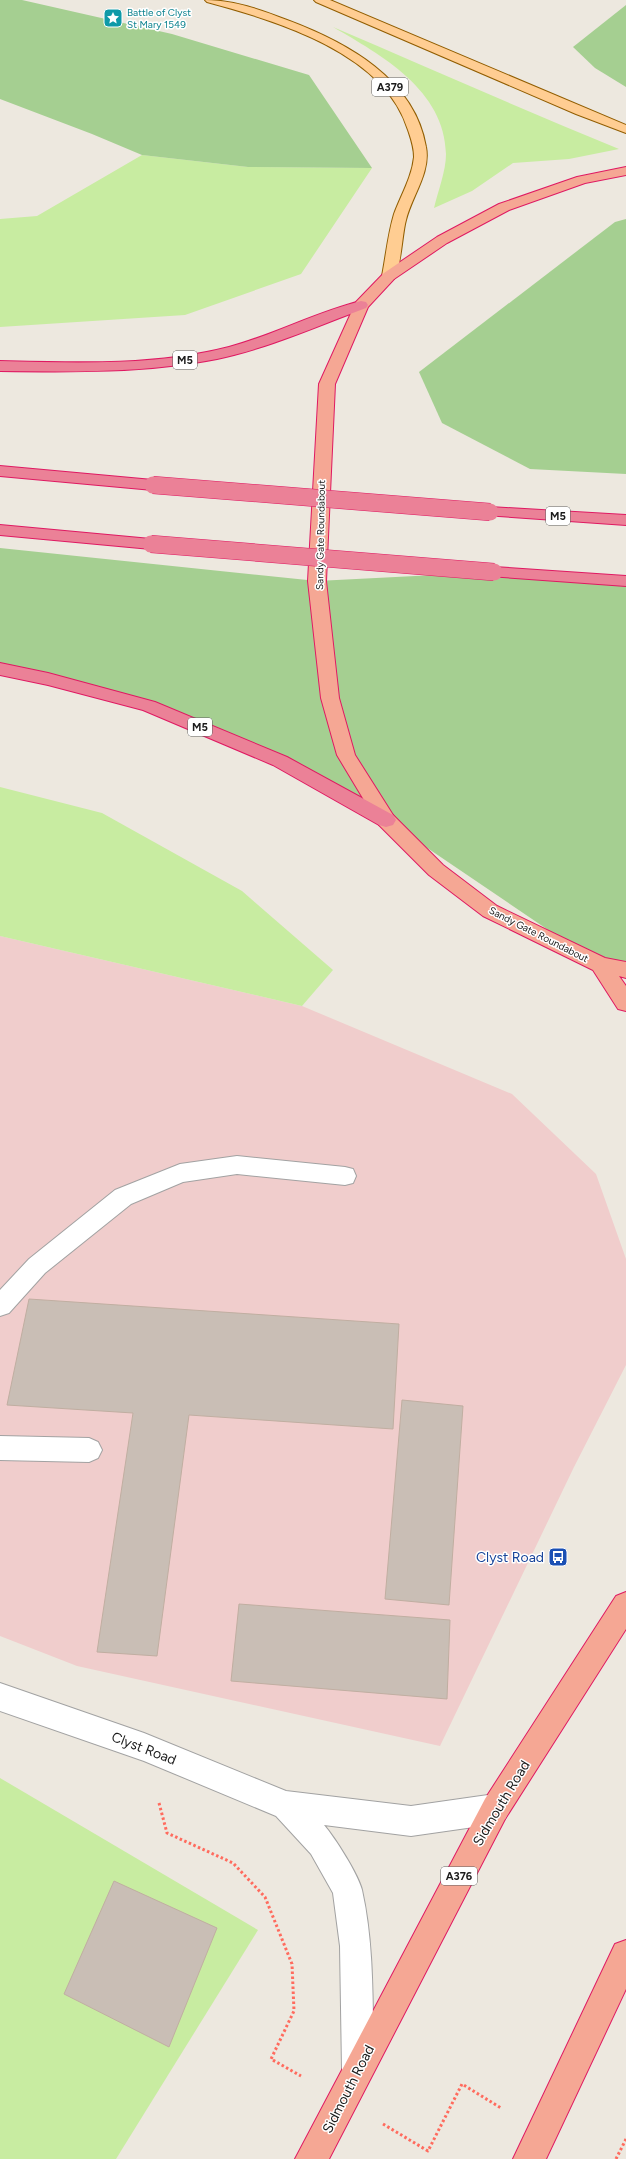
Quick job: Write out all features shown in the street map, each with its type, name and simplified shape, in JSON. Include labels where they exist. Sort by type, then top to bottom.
[{"type":"highway","name":"Sandy Gate Roundabout","points":[[626,171],[582,180],[504,207],[442,240],[388,276],[361,305],[327,384],[317,581],[332,706],[346,755],[386,820],[436,870],[490,911],[600,965],[626,970]]},
{"type":"highway","name":"M5","points":[[0,366],[118,366],[164,363],[219,354],[274,337],[361,305]]},
{"type":"highway","name":"M5","points":[[0,471],[490,512],[626,520]]},
{"type":"highway","points":[[0,530],[494,572],[626,581]]},
{"type":"highway","name":"M5","points":[[0,669],[48,679],[149,706],[280,761],[386,820]]},
{"type":"highway","points":[[600,965],[626,1003]]},
{"type":"highway","name":"Sidmouth Road","points":[[311,2159],[494,1809],[626,1604]]},
{"type":"highway","points":[[529,2159],[626,1956]]},
{"type":"main road","name":"A379","points":[[212,0],[250,10],[325,38],[367,65],[392,88],[412,120],[420,148],[416,177],[402,212],[388,276]]},
{"type":"main road","points":[[320,0],[580,111],[626,129]]},
{"type":"street","points":[[0,1306],[37,1266],[123,1197],[180,1173],[237,1166],[345,1176]]},
{"type":"street","points":[[0,1448],[89,1450]]},
{"type":"street","name":"Clyst Road","points":[[0,1697],[144,1747],[286,1806],[411,1821],[494,1809]]},
{"type":"street","name":"Clyst Road","points":[[286,1806],[321,1844],[347,1889],[355,1946],[358,2069]]},
{"type":"path","points":[[616,2159],[626,2139]]},
{"type":"shaded area","points":[[0,936],[302,1006],[512,1094],[596,1174],[626,1259],[626,1365],[574,1467],[440,1746],[77,1666],[0,1636]]},
{"type":"green space","points":[[0,0],[22,0],[172,34],[309,75],[372,168],[248,167],[142,155],[0,99]]},
{"type":"green space","points":[[626,5],[626,87],[595,68],[573,47]]},
{"type":"green space","points":[[333,27],[619,149],[569,159],[513,163],[472,191],[434,208],[446,161],[443,131],[435,111],[422,93],[407,77],[390,63]]},
{"type":"green space","points":[[142,155],[248,167],[372,168],[301,274],[185,315],[0,327],[0,219],[37,216]]},
{"type":"green space","points":[[626,219],[626,474],[530,469],[442,423],[419,372],[615,222]]},
{"type":"green space","points":[[0,548],[317,581],[494,572],[626,581],[626,970],[600,965],[386,820],[280,761],[149,706],[0,671]]},
{"type":"green space","points":[[0,787],[102,813],[242,891],[333,970],[302,1006],[0,936]]},
{"type":"green space","points":[[0,1778],[258,1930],[116,2159],[0,2159]]},
{"type":"building","points":[[29,1299],[399,1324],[393,1429],[189,1415],[157,1656],[97,1652],[133,1413],[7,1405]]},
{"type":"building","points":[[402,1400],[463,1406],[449,1605],[385,1599]]},
{"type":"building","points":[[239,1604],[450,1620],[447,1699],[231,1681]]},
{"type":"building","points":[[114,1881],[217,1928],[169,2047],[64,1994]]},
{"type":"place","name":"Battle of Clyst St Mary 1549","points":[[113,18]]},
{"type":"place","name":"Clyst Road","points":[[558,1557]]}]
